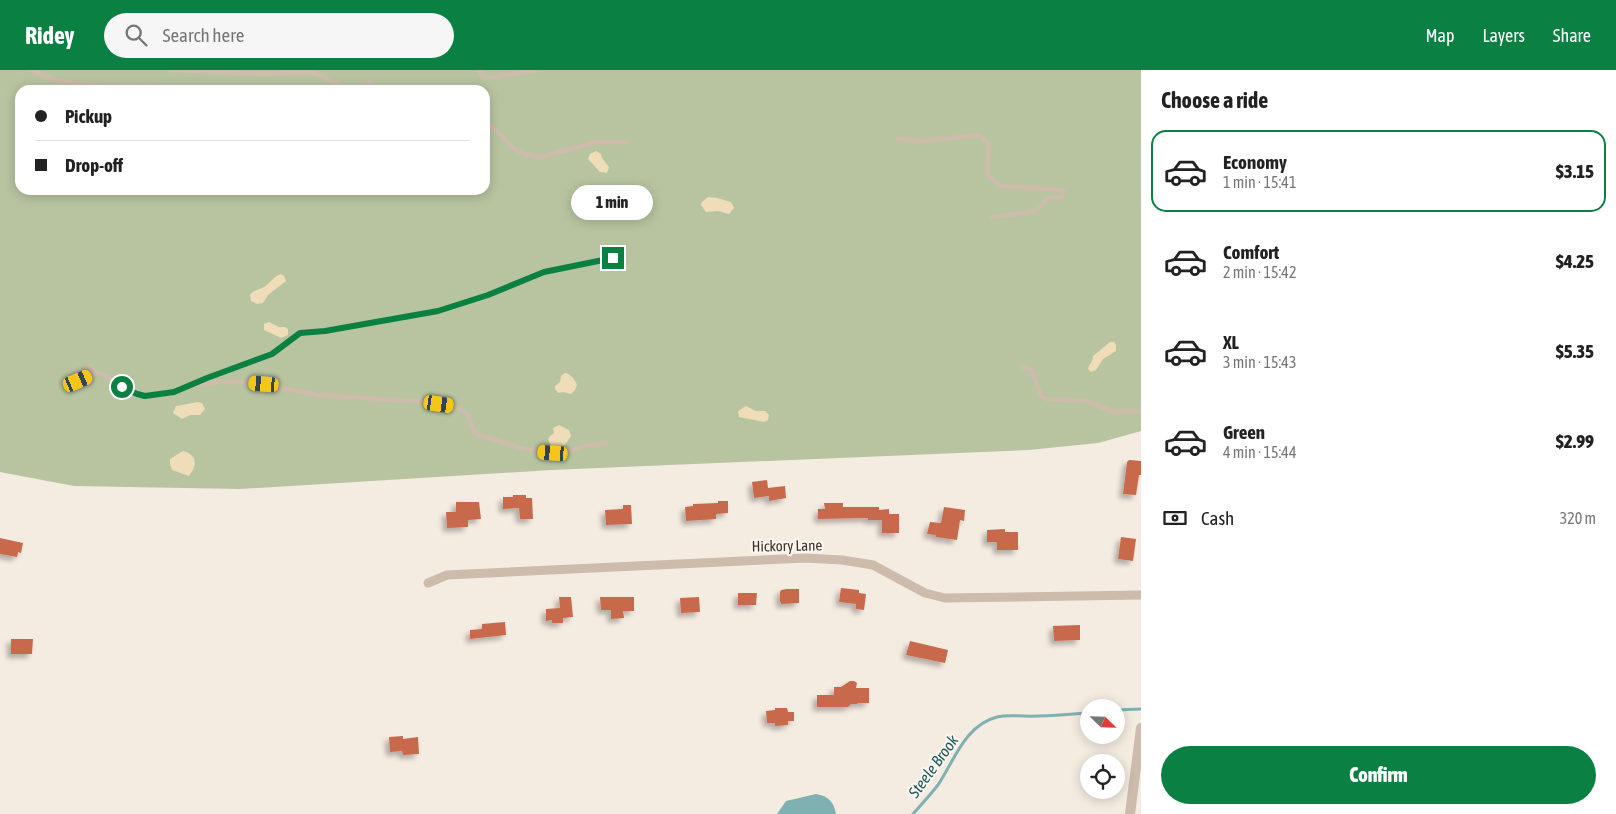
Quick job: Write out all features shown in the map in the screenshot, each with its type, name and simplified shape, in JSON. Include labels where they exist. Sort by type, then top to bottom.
[{"type":"street","name":"Hickory Lane","points":[[428,583],[447,575],[806,558],[842,560],[872,565],[926,593],[945,598],[1141,595]]},
{"type":"street","points":[[1130,814],[1141,728]]},
{"type":"lane","points":[[32,70],[43,75],[74,82],[102,85]]},
{"type":"lane","points":[[171,70],[264,74],[311,72],[340,85]]},
{"type":"lane","points":[[480,70],[481,75],[487,78],[535,71]]},
{"type":"lane","points":[[363,85],[371,82]]},
{"type":"lane","points":[[490,126],[515,151],[540,157],[596,142],[627,142]]},
{"type":"lane","points":[[897,139],[925,141],[980,135],[989,145],[988,177],[1001,186],[1063,190],[1062,197],[1050,196],[1036,210],[992,216]]},
{"type":"lane","points":[[190,386],[272,354],[300,333],[325,331],[438,311],[488,295],[544,272],[613,258]]},
{"type":"lane","points":[[1022,367],[1032,370],[1041,396],[1047,399],[1085,402],[1115,412],[1141,410]]},
{"type":"lane","points":[[96,373],[105,375],[130,391],[145,396],[162,394],[190,386],[218,382],[242,382],[264,384],[317,395],[450,405],[468,415],[475,432],[479,435],[540,452],[566,453],[583,446],[607,443]]},
{"type":"green space","points":[[0,70],[1141,70],[1141,431],[1098,443],[1029,450],[551,470],[240,489],[74,486],[0,472]]},
{"type":"sand","points":[[596,151],[601,154],[609,167],[607,173],[600,172],[588,159],[590,154]]},
{"type":"sand","points":[[605,192],[608,194],[608,199],[601,209],[593,216],[585,218],[583,214],[586,209],[594,203],[600,193]]},
{"type":"sand","points":[[708,197],[731,202],[734,208],[729,214],[718,211],[706,212],[701,205]]},
{"type":"sand","points":[[281,274],[286,281],[268,295],[263,303],[257,304],[251,301],[250,295],[252,293],[264,287]]},
{"type":"sand","points":[[269,322],[288,329],[288,335],[281,338],[264,330],[264,324]]},
{"type":"sand","points":[[1110,342],[1114,342],[1116,345],[1116,351],[1103,359],[1096,370],[1091,372],[1088,369],[1093,356]]},
{"type":"sand","points":[[565,373],[577,385],[571,394],[558,393],[555,389],[555,386],[560,382],[561,376]]},
{"type":"sand","points":[[202,403],[205,409],[200,415],[190,415],[182,419],[173,413],[176,406]]},
{"type":"sand","points":[[746,406],[756,411],[765,411],[769,415],[768,420],[764,422],[739,417],[738,411]]},
{"type":"sand","points":[[559,425],[569,430],[571,436],[565,445],[555,448],[548,439],[554,433],[553,428]]},
{"type":"sand","points":[[183,451],[191,455],[195,461],[194,468],[189,476],[172,470],[170,464],[170,459]]},
{"type":"water","points":[[816,794],[830,800],[836,814],[777,814],[786,801]]},
{"type":"building","points":[[1129,460],[1141,461],[1141,475],[1139,475],[1136,495],[1123,494],[1127,462]]},
{"type":"building","points":[[767,480],[768,488],[785,486],[786,498],[769,501],[769,496],[754,498],[752,482]]},
{"type":"building","points":[[513,495],[526,495],[526,498],[532,498],[533,519],[520,519],[519,508],[503,509],[503,497],[513,497]]},
{"type":"building","points":[[718,501],[728,501],[728,513],[716,514],[716,519],[686,521],[685,507],[693,506],[693,504],[718,503]]},
{"type":"building","points":[[456,502],[479,502],[481,519],[468,520],[468,527],[447,528],[446,512],[456,512]]},
{"type":"building","points":[[824,503],[843,503],[843,507],[879,507],[879,510],[889,509],[889,514],[899,514],[899,533],[882,533],[882,520],[868,520],[868,518],[818,519],[818,509],[825,509]]},
{"type":"building","points":[[623,505],[631,505],[632,524],[606,525],[605,510],[623,509]]},
{"type":"building","points":[[944,507],[965,510],[964,521],[960,520],[957,540],[927,534],[930,522],[941,523]]},
{"type":"building","points":[[1005,529],[1005,532],[1018,532],[1018,550],[997,550],[997,542],[987,542],[987,530]]},
{"type":"building","points":[[1121,537],[1136,539],[1133,561],[1118,559]]},
{"type":"building","points":[[0,538],[23,543],[21,553],[18,552],[17,557],[0,554]]},
{"type":"building","points":[[841,588],[859,590],[859,593],[866,594],[864,610],[856,609],[856,604],[839,602]]},
{"type":"building","points":[[787,589],[799,589],[799,603],[781,604],[780,592]]},
{"type":"building","points":[[738,593],[757,593],[756,605],[738,605]]},
{"type":"building","points":[[559,597],[571,597],[573,617],[563,618],[563,623],[552,623],[552,620],[546,621],[546,609],[560,608]]},
{"type":"building","points":[[600,597],[634,597],[634,611],[623,611],[624,618],[611,619],[611,610],[601,610]]},
{"type":"building","points":[[699,597],[700,612],[681,613],[680,598]]},
{"type":"building","points":[[505,622],[506,635],[470,639],[470,630],[482,629],[482,624]]},
{"type":"building","points":[[1080,625],[1080,640],[1054,641],[1053,626]]},
{"type":"building","points":[[11,639],[33,639],[32,654],[11,654]]},
{"type":"building","points":[[910,641],[948,650],[945,663],[906,655]]},
{"type":"building","points":[[850,681],[857,683],[856,688],[869,688],[869,703],[851,704],[848,707],[817,707],[817,695],[834,695],[834,687],[841,687]]},
{"type":"building","points":[[775,708],[787,708],[788,712],[794,712],[794,721],[788,721],[788,725],[775,726],[775,723],[767,723],[766,711],[775,710]]},
{"type":"building","points":[[403,736],[403,739],[418,737],[419,754],[403,755],[402,751],[390,752],[389,737]]},
{"type":"waterway","name":"Steele Brook","points":[[1125,710],[1141,709]]},
{"type":"waterway","name":"Steele Brook","points":[[913,814],[938,785],[968,736],[986,721],[1004,716],[1080,714]]},
{"type":"route","points":[[122,387],[145,396],[174,392],[272,354],[300,333],[325,331],[438,311],[488,295],[544,272],[613,258]]}]
